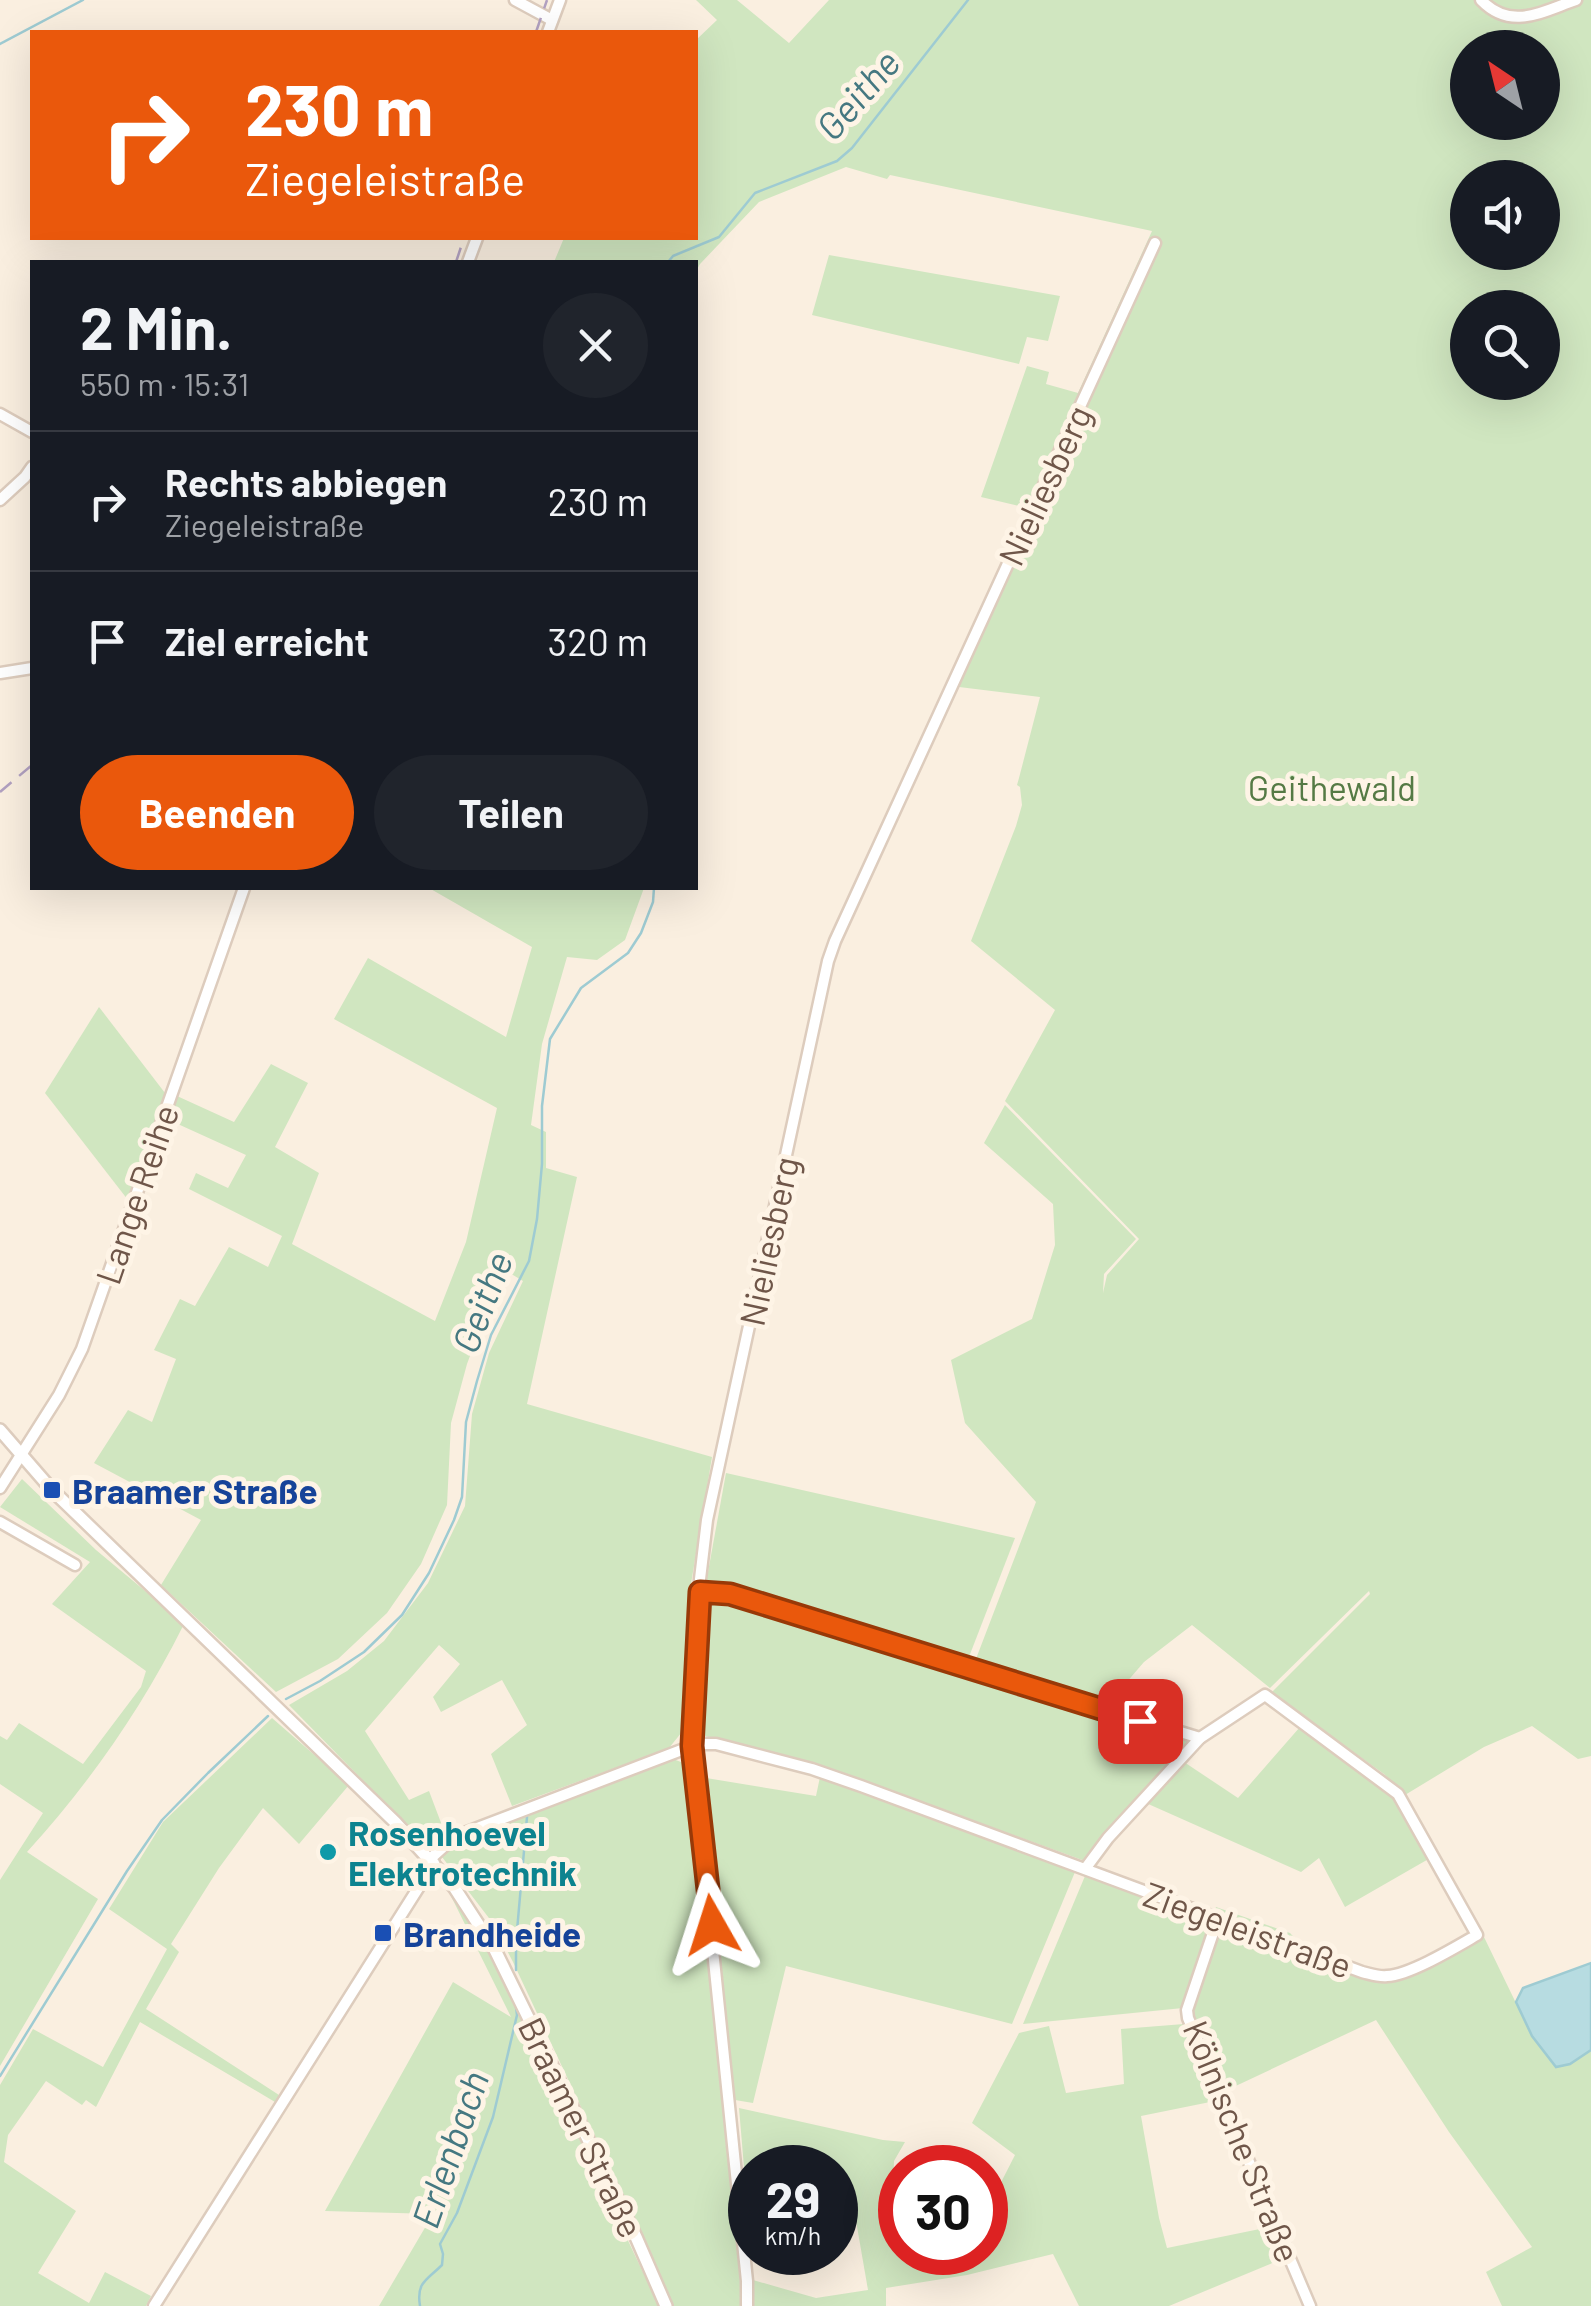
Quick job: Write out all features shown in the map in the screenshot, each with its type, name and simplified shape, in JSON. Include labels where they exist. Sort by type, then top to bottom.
[{"type":"street","points":[[515,0],[552,20]]},
{"type":"street","points":[[549,30],[560,0]]},
{"type":"street","points":[[1481,0],[1504,17],[1515,19],[1576,0]]},
{"type":"street","name":"Nieliesberg","points":[[746,2306],[747,2281],[692,1746],[707,1520],[835,941],[1155,244]]},
{"type":"street","points":[[0,414],[30,431]]},
{"type":"street","points":[[0,500],[30,470]]},
{"type":"street","points":[[0,673],[30,668]]},
{"type":"street","name":"Lange Reihe","points":[[0,1488],[60,1396],[82,1349],[243,890]]},
{"type":"street","name":"Braamer Straße","points":[[0,1430],[94,1532],[432,1861],[467,1905],[496,1950],[666,2306]]},
{"type":"street","points":[[0,1522],[75,1565]]},
{"type":"street","points":[[700,1592],[730,1594],[1200,1738]]},
{"type":"street","name":"Ziegeleistraße","points":[[692,1746],[716,1744],[812,1769],[1218,1918],[1379,1976],[1394,1976],[1412,1969],[1478,1935],[1398,1794],[1265,1694],[1200,1738],[1108,1838],[1085,1869]]},
{"type":"street","points":[[154,2306],[432,1861],[451,1840],[692,1746]]},
{"type":"street","name":"Kölnische Straße","points":[[1218,1918],[1188,2018],[1310,2306]]},
{"type":"green space","name":"Geithewald","points":[[696,0],[737,0],[789,43],[829,0],[1591,0],[1591,1756],[1578,1759],[1532,1726],[1484,1747],[1405,1795],[1384,1774],[1271,1693],[1369,1591],[1270,1688],[1192,1625],[1144,1662],[1107,1705],[974,1664],[1036,1502],[965,1423],[951,1360],[1032,1319],[1055,1245],[1053,1204],[984,1143],[1005,1105],[1136,1239],[1104,1274],[1103,1293],[1107,1275],[1139,1239],[1005,1101],[1055,1010],[971,941],[1022,805],[1017,785],[1040,697],[951,686],[1038,489],[1027,508],[981,497],[1027,366],[1049,372],[1046,384],[1078,393],[1152,231],[890,175],[887,179],[846,167],[759,202],[698,268],[698,260],[555,260],[563,240],[698,240],[698,38],[717,20]]},
{"type":"green space","points":[[829,255],[1060,296],[1048,341],[1027,337],[1019,364],[812,315]]},
{"type":"green space","points":[[432,890],[643,890],[625,940],[597,960],[567,957],[542,1044],[531,1125],[546,1132],[546,1168],[577,1177],[527,1404],[712,1457],[690,1590],[686,1727],[669,1748],[512,1806],[491,1754],[527,1725],[502,1680],[441,1712],[433,1697],[460,1664],[439,1645],[365,1731],[409,1800],[429,1791],[446,1836],[429,1848],[289,1705],[347,1671],[384,1641],[428,1583],[465,1506],[472,1414],[489,1353],[523,1281],[508,1272],[487,1310],[467,1364],[451,1423],[447,1505],[421,1564],[387,1613],[338,1659],[276,1692],[161,1585],[201,1520],[94,1463],[128,1410],[152,1422],[176,1359],[154,1350],[180,1299],[195,1306],[229,1247],[268,1267],[282,1236],[189,1189],[196,1173],[228,1188],[246,1155],[169,1120],[177,1096],[234,1122],[271,1064],[308,1083],[275,1147],[319,1173],[292,1244],[435,1321],[466,1242],[497,1108],[334,1019],[368,958],[506,1037],[532,947]]},
{"type":"green space","points":[[99,1007],[165,1093],[128,1200],[45,1093]]},
{"type":"green space","points":[[726,1473],[1015,1538],[967,1662],[706,1583]]},
{"type":"green space","points":[[22,1479],[183,1626],[113,1744],[27,1852],[98,1899],[0,2066],[0,1880],[43,1813],[0,1784],[0,1736],[7,1740],[19,1723],[83,1764],[141,1687],[146,1671],[52,1604],[90,1562],[0,1507]]},
{"type":"green space","points":[[721,1597],[1192,1741],[1085,1861],[821,1765],[701,1735],[701,1615],[704,1603]]},
{"type":"green space","points":[[272,1718],[349,1785],[299,1844],[263,1808],[171,1944],[179,1952],[146,2009],[279,2095],[275,2102],[140,2022],[96,2107],[86,2100],[82,2105],[46,2081],[8,2135],[4,2162],[76,2211],[38,2273],[89,2303],[105,2272],[151,2296],[146,2306],[0,2306],[0,2085],[33,2029],[103,2067],[167,1949],[109,1909],[163,1822]]},
{"type":"green space","points":[[1300,1727],[1399,1799],[1432,1857],[1345,1907],[1319,1858],[1301,1872],[1146,1803],[1184,1762],[1238,1798]]},
{"type":"green space","points":[[673,1759],[689,1765],[698,1831],[705,1827],[700,1777],[816,1796],[820,1777],[1075,1872],[1012,2024],[786,1966],[753,2103],[735,2100],[728,2047],[734,2145],[728,2145],[728,2275],[742,2275],[744,2306],[671,2306],[513,1962],[492,1922],[442,1857],[471,1836]]},
{"type":"green space","points":[[1085,1876],[1211,1921],[1216,1907],[1290,1933],[1304,1948],[1383,1978],[1483,1935],[1532,2036],[1570,2063],[1591,2050],[1591,2306],[1502,2306],[1486,2272],[1532,2247],[1449,2132],[1376,2020],[1225,2091],[1191,2011],[1183,2008],[1023,2024]]},
{"type":"green space","points":[[445,1884],[494,1958],[659,2306],[379,2306],[433,2214],[325,2211],[453,1982],[511,2017]]},
{"type":"green space","points":[[1184,2024],[1220,2100],[1141,2116],[1167,2248],[1275,2226],[1287,2257],[1169,2306],[1079,2306],[1053,2254],[1008,2265],[1008,2169],[1015,2155],[1008,2145],[1002,2145],[972,2123],[1019,2033],[1049,2026],[1066,2093],[1124,2084],[1121,2029]]},
{"type":"green space","points":[[739,2108],[905,2142],[878,2145],[878,2275],[967,2275],[886,2288],[886,2306],[750,2306],[753,2280],[816,2298],[868,2290],[858,2232],[858,2145],[742,2145]]},
{"type":"water","points":[[1591,1963],[1591,2050],[1570,2064],[1556,2067],[1532,2036],[1516,2002],[1523,1988]]},
{"type":"waterway","points":[[0,44],[83,0]]},
{"type":"waterway","name":"Geithe","points":[[670,260],[719,237],[755,193],[837,161],[852,148],[968,0]]},
{"type":"waterway","name":"Geithe","points":[[286,1699],[364,1652],[402,1615],[429,1573],[454,1520],[462,1497],[466,1422],[477,1381],[491,1335],[529,1261],[537,1219],[542,1106],[550,1039],[581,988],[628,953],[641,933],[654,890]]},
{"type":"waterway","name":"Geithe","points":[[0,2076],[162,1820],[268,1716]]},
{"type":"waterway","name":"Erlenbach","points":[[516,1970],[527,1817]]},
{"type":"waterway","name":"Erlenbach","points":[[420,2306],[421,2286],[442,2265],[440,2244],[457,2213],[493,2117],[516,2007]]},
{"type":"railway","points":[[537,30],[547,0]]},
{"type":"railway","points":[[457,260],[463,240]]},
{"type":"railway","points":[[0,792],[30,767]]},
{"type":"place","name":"Braamer Straße","points":[[52,1490]]},
{"type":"place","name":"Rosenhoevel Elektrotechnik","points":[[328,1852]]},
{"type":"place","name":"Brandheide","points":[[383,1933]]},
{"type":"route","points":[[712,1925],[692,1746],[700,1592],[730,1594],[1140,1721]]}]
